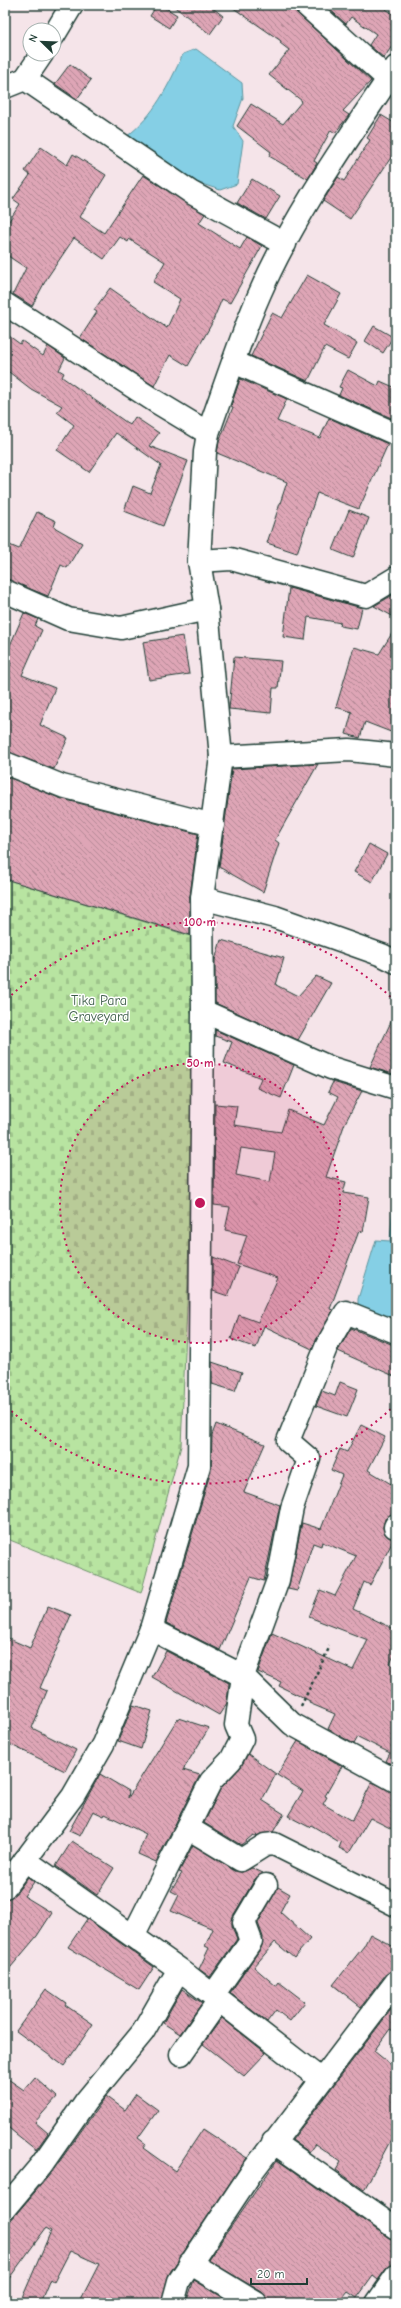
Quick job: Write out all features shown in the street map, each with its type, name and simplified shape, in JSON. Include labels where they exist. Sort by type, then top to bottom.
[{"type":"street","points":[[62,22],[72,5]]},
{"type":"street","points":[[5,1887],[73,1796],[103,1744],[151,1629],[199,1466],[203,1011],[202,898],[221,757],[207,608],[199,561],[205,452],[208,433],[260,293],[285,244],[331,165],[392,73],[306,5]]},
{"type":"street","points":[[5,87],[25,79],[37,62]]},
{"type":"street","points":[[25,79],[192,193],[285,244]]},
{"type":"street","points":[[5,304],[155,401],[208,433]]},
{"type":"street","points":[[234,362],[396,434]]},
{"type":"street","points":[[199,561],[231,559],[366,596],[396,578]]},
{"type":"street","points":[[5,591],[68,618],[121,628],[207,608]]},
{"type":"street","points":[[221,757],[349,750],[396,755]]},
{"type":"street","points":[[5,763],[62,786],[213,825]]},
{"type":"street","points":[[202,898],[275,917],[382,954],[396,962]]},
{"type":"street","points":[[203,1011],[331,1068],[396,1088]]},
{"type":"street","points":[[133,1936],[211,1781],[231,1760],[242,1740],[236,1725],[243,1676],[278,1580],[292,1508],[309,1459],[288,1441],[327,1345],[346,1312],[396,1332]]},
{"type":"street","points":[[151,1629],[243,1676],[292,1724],[396,1781]]},
{"type":"street","points":[[188,1828],[241,1860],[265,1845],[274,1844],[396,1905]]},
{"type":"street","points":[[25,1860],[179,1969],[320,2079]]},
{"type":"street","points":[[181,2054],[251,1941],[244,1922],[266,1884]]},
{"type":"street","points":[[5,2208],[42,2164],[86,2101],[142,2032],[179,1969]]},
{"type":"street","points":[[173,2303],[179,2281],[273,2142],[396,1982]]},
{"type":"street","points":[[273,2142],[396,2228]]},
{"type":"street","points":[[190,2264],[256,2303]]},
{"type":"street","points":[[377,2303],[396,2276]]},
{"type":"path","points":[[292,1724],[330,1646]]},
{"type":"green space","name":"Tika Para Graveyard","points":[[5,879],[194,937],[188,1283],[181,1446],[141,1593],[5,1538]]},
{"type":"water","points":[[196,49],[242,83],[243,98],[233,126],[243,141],[237,184],[220,190],[184,178],[126,137],[145,120],[153,110],[183,54]]},
{"type":"water","points":[[396,1168],[396,1323],[358,1309],[358,1299],[376,1240],[390,1241]]},
{"type":"building","points":[[157,5],[161,5],[177,15],[169,28],[150,16]]},
{"type":"building","points":[[172,5],[209,5],[223,16],[210,34]]},
{"type":"building","points":[[229,5],[294,5],[298,14],[371,81],[343,111],[349,115],[335,133],[331,130],[314,161],[317,163],[308,179],[269,156],[271,152],[237,126],[251,104],[283,124],[302,101],[269,75],[289,50],[280,43],[281,41]]},
{"type":"building","points":[[325,5],[380,5],[396,16],[396,40],[384,58],[369,45],[376,34],[351,17],[346,24]]},
{"type":"building","points":[[70,64],[91,80],[77,99],[55,84]]},
{"type":"building","points":[[381,115],[396,124],[396,150],[350,219],[323,201],[338,177],[344,181],[370,140],[367,138]]},
{"type":"building","points":[[41,147],[67,165],[73,154],[106,175],[80,217],[104,233],[143,175],[205,214],[199,223],[240,249],[247,237],[262,246],[230,303],[222,299],[211,325],[188,366],[170,355],[154,386],[80,338],[97,312],[94,310],[110,288],[167,328],[180,299],[153,282],[165,262],[129,239],[128,242],[120,237],[104,259],[74,238],[47,278],[32,306],[13,294],[26,268],[5,254],[5,227],[20,204],[13,199],[30,175],[25,171]]},
{"type":"building","points":[[252,179],[280,196],[266,219],[237,203]]},
{"type":"building","points":[[307,275],[341,294],[324,325],[357,343],[348,359],[325,347],[308,381],[251,356],[272,313],[282,318]]},
{"type":"building","points":[[374,326],[393,337],[383,353],[365,341]]},
{"type":"building","points":[[5,333],[20,344],[22,341],[43,356],[48,346],[65,358],[59,370],[64,373],[62,377],[130,425],[135,417],[159,433],[149,446],[188,461],[163,526],[124,511],[133,486],[150,493],[161,465],[116,433],[89,472],[57,450],[74,425],[57,412],[62,406],[31,389],[5,369]]},
{"type":"building","points":[[348,370],[378,386],[380,381],[396,388],[396,420],[339,395],[342,388],[339,387]]},
{"type":"building","points":[[240,379],[287,399],[277,421],[320,438],[329,418],[388,444],[359,509],[317,493],[297,553],[267,543],[287,482],[217,453],[219,442],[233,407],[231,406]]},
{"type":"building","points":[[349,510],[369,518],[353,558],[333,550]]},
{"type":"building","points":[[37,512],[56,521],[54,527],[82,543],[67,568],[61,565],[48,596],[5,579],[5,543],[19,549]]},
{"type":"building","points":[[289,588],[362,608],[357,629],[340,626],[341,623],[308,617],[305,640],[283,637]]},
{"type":"building","points":[[396,593],[396,618],[374,606]]},
{"type":"building","points":[[24,613],[38,619],[35,626],[42,630],[22,675],[55,688],[40,725],[68,738],[54,769],[5,751],[5,679],[11,663],[5,661],[5,657]]},
{"type":"building","points":[[396,627],[396,734],[365,722],[360,738],[346,734],[352,712],[336,707],[354,647],[379,654]]},
{"type":"building","points":[[183,636],[189,674],[149,680],[143,642]]},
{"type":"building","points":[[234,657],[281,661],[278,688],[273,688],[271,713],[229,709]]},
{"type":"building","points":[[318,764],[275,840],[279,843],[263,892],[219,867],[232,769]]},
{"type":"building","points":[[5,776],[59,798],[198,834],[190,896],[190,935],[5,879]]},
{"type":"building","points":[[369,844],[387,854],[372,882],[354,872]]},
{"type":"building","points":[[221,940],[284,958],[276,985],[298,996],[316,976],[331,983],[298,1040],[215,1003],[215,960]]},
{"type":"building","points":[[396,1011],[396,1075],[370,1067]]},
{"type":"building","points":[[215,1030],[294,1065],[281,1098],[257,1088],[261,1078],[224,1063],[232,1042],[215,1036]]},
{"type":"building","points":[[333,1082],[362,1091],[345,1123],[326,1177],[346,1182],[343,1193],[369,1197],[363,1232],[359,1231],[330,1309],[333,1310],[312,1349],[264,1326],[256,1348],[231,1339],[239,1315],[258,1322],[278,1278],[237,1264],[247,1235],[225,1230],[230,1207],[214,1205],[215,1104],[237,1106],[234,1125],[281,1132],[288,1110],[324,1125],[338,1097],[328,1092]],"holes":[[[241,1148],[275,1153],[270,1182],[236,1175]]]},
{"type":"building","points":[[213,1257],[239,1267],[228,1296],[213,1291]]},
{"type":"building","points":[[351,1328],[396,1346],[396,1377],[338,1351]]},
{"type":"building","points":[[212,1362],[242,1372],[235,1391],[212,1384]]},
{"type":"building","points":[[340,1382],[358,1389],[347,1417],[316,1406],[322,1391],[335,1396]]},
{"type":"building","points":[[216,1424],[265,1444],[244,1492],[280,1505],[264,1581],[251,1577],[220,1650],[166,1623],[211,1470],[212,1435]]},
{"type":"building","points":[[361,1425],[385,1437],[368,1470],[396,1487],[396,1511],[385,1519],[383,1527],[385,1534],[394,1539],[370,1585],[364,1582],[353,1609],[396,1630],[396,1651],[390,1664],[396,1667],[396,1767],[386,1761],[390,1753],[358,1737],[354,1744],[328,1729],[335,1714],[309,1703],[310,1701],[279,1686],[281,1682],[258,1672],[272,1633],[353,1670],[368,1640],[309,1617],[320,1590],[335,1596],[356,1556],[322,1542],[321,1546],[313,1543],[297,1591],[288,1589],[302,1523],[321,1529],[342,1475],[331,1470],[340,1449],[347,1452]]},
{"type":"building","points":[[48,1606],[71,1615],[40,1688],[47,1691],[32,1728],[76,1750],[65,1771],[5,1742],[5,1637],[30,1648]]},
{"type":"building","points":[[166,1651],[229,1683],[227,1703],[219,1715],[152,1677]]},
{"type":"building","points":[[133,1705],[152,1711],[141,1749],[118,1741]]},
{"type":"building","points":[[178,1718],[209,1728],[183,1770],[200,1775],[156,1862],[138,1854],[146,1834],[105,1814],[104,1816],[93,1811],[80,1836],[69,1831],[100,1774],[129,1791],[128,1798]]},
{"type":"building","points":[[298,1741],[342,1766],[325,1796],[327,1797],[323,1804],[352,1821],[372,1782],[396,1793],[396,1831],[370,1818],[349,1853],[339,1848],[341,1843],[311,1825],[309,1827],[288,1816],[303,1791],[277,1775]]},
{"type":"building","points":[[248,1754],[276,1774],[262,1800],[284,1814],[273,1832],[255,1836],[253,1835],[241,1845],[204,1823],[221,1788],[240,1768]]},
{"type":"building","points":[[72,1841],[114,1868],[97,1895],[56,1866]]},
{"type":"building","points":[[193,1845],[235,1871],[242,1872],[252,1868],[263,1873],[255,1879],[233,1916],[232,1926],[237,1939],[210,1977],[199,1969],[209,1948],[205,1946],[213,1929],[171,1911],[179,1895],[171,1891],[182,1873],[179,1872]]},
{"type":"building","points":[[28,1877],[34,1882],[24,1896],[52,1913],[37,1936],[5,1974],[5,1899],[15,1895]]},
{"type":"building","points":[[278,1887],[290,1894],[280,1912],[310,1939],[294,1958],[275,1942],[254,1967],[276,1986],[279,1982],[305,2002],[290,2021],[276,2010],[267,2022],[230,1993],[261,1948],[263,1937],[258,1923]]},
{"type":"building","points":[[87,1919],[154,1967],[139,1990],[68,1947]]},
{"type":"building","points":[[370,1934],[396,1948],[396,1970],[386,1974],[361,2007],[333,1985],[364,1946]]},
{"type":"building","points":[[46,1989],[66,2003],[65,2005],[93,2024],[64,2066],[16,2031]]},
{"type":"building","points":[[182,1989],[202,2003],[180,2034],[163,2023]]},
{"type":"building","points":[[396,2003],[396,2033],[390,2029],[374,2051],[396,2069],[396,2130],[364,2190],[336,2170],[341,2162],[315,2144],[309,2152],[292,2140]]},
{"type":"building","points":[[222,2018],[266,2053],[244,2076],[203,2044]]},
{"type":"building","points":[[5,2077],[24,2090],[35,2077],[57,2097],[35,2122],[48,2133],[36,2150],[5,2125]]},
{"type":"building","points":[[136,2094],[158,2110],[138,2138],[146,2144],[143,2148],[175,2171],[203,2129],[247,2158],[169,2274],[161,2303],[79,2303],[99,2264],[70,2251],[54,2282],[50,2279],[40,2303],[20,2303],[51,2231],[46,2228],[5,2284],[5,2227],[52,2172],[106,2096],[125,2110]]},
{"type":"building","points":[[277,2160],[389,2238],[396,2240],[396,2264],[386,2269],[378,2280],[373,2276],[357,2298],[348,2292],[339,2303],[268,2303],[262,2292],[208,2260]]},
{"type":"building","points":[[194,2280],[232,2303],[186,2303]]}]
